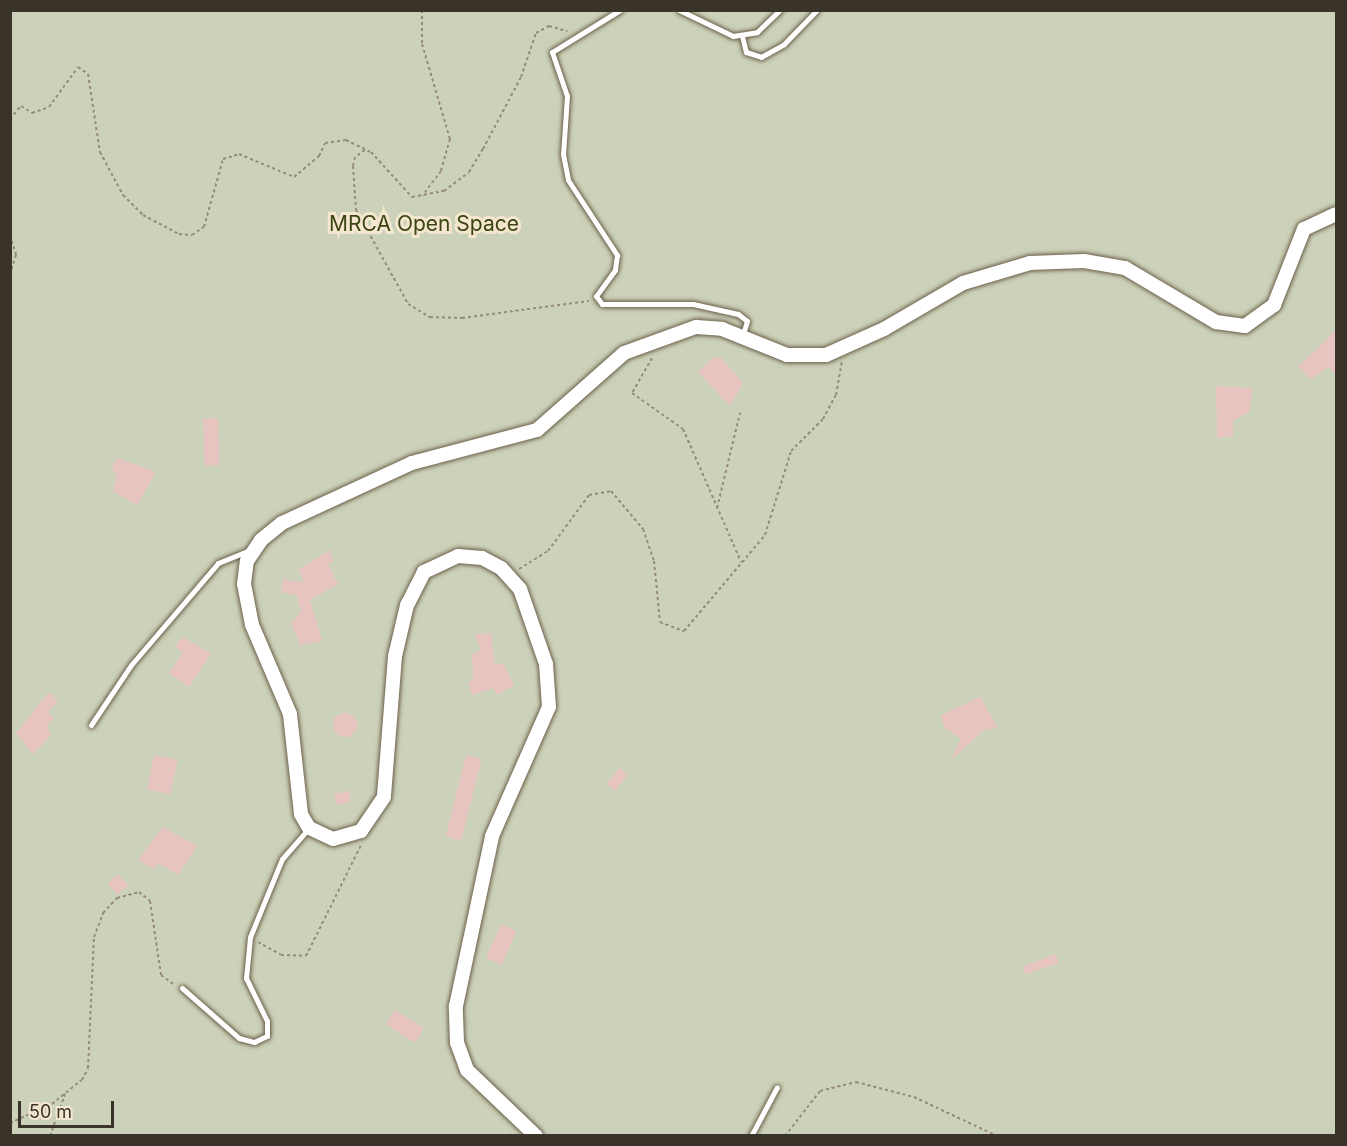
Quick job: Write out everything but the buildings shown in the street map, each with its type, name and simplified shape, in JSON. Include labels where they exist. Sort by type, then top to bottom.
[{"type":"main road","points":[[536,1136],[478,1083],[457,1043],[456,1006],[478,882],[503,802],[549,707],[550,683],[537,632],[509,575],[493,562],[458,556],[438,561],[418,580],[395,656],[384,797],[361,831],[333,839],[309,828],[301,814],[290,714],[252,625],[244,584],[254,549],[282,522],[412,463],[537,430],[609,364],[648,341],[696,327],[742,337],[787,355],[826,355],[884,329],[963,283],[1008,268],[1058,262],[1125,268],[1216,322],[1245,326],[1274,305],[1304,229],[1336,214]]},
{"type":"lane","points":[[620,10],[555,47],[552,57],[567,96],[563,154],[568,180],[617,255],[598,300],[693,304],[740,315],[747,325],[742,337]]},
{"type":"lane","points":[[679,10],[712,30],[742,36],[757,32],[780,10]]},
{"type":"lane","points":[[742,36],[746,52],[761,57],[784,44],[817,10]]},
{"type":"lane","points":[[91,725],[130,665],[218,563],[254,549]]},
{"type":"lane","points":[[182,988],[239,1038],[254,1042],[267,1036],[267,1021],[246,978],[250,937],[282,859],[309,828]]},
{"type":"lane","points":[[751,1136],[777,1087]]},
{"type":"path","points":[[420,197],[441,171],[450,139],[422,45],[422,10]]},
{"type":"path","points":[[10,119],[21,106],[32,113],[49,107],[78,67],[88,74],[100,152],[123,195],[143,215],[179,234],[204,227],[223,159],[239,154],[294,177],[332,139],[367,150],[404,192],[420,197],[444,191],[468,172],[521,77],[536,33],[549,26],[575,34]]},
{"type":"path","points":[[367,150],[354,157],[356,210],[401,296],[421,313],[462,318],[598,300]]},
{"type":"path","points":[[10,235],[16,255],[10,273]]},
{"type":"path","points":[[652,358],[632,393],[683,429],[741,562]]},
{"type":"path","points":[[509,575],[548,551],[589,495],[611,490],[644,529],[654,561],[655,610],[670,630],[684,631],[741,562],[772,520],[791,451],[822,419],[836,395],[842,361]]},
{"type":"path","points":[[717,508],[740,413]]},
{"type":"path","points":[[250,937],[281,955],[306,956],[363,849],[361,831]]},
{"type":"path","points":[[10,1123],[65,1094],[88,1068],[94,937],[103,913],[117,898],[139,892],[150,901],[161,975],[182,988]]},
{"type":"path","points":[[785,1136],[820,1091],[856,1082],[914,1098],[997,1136]]},
{"type":"path","points":[[50,1136],[65,1094]]},
{"type":"green space","name":"MRCA Open Space","points":[[11,11],[1336,11],[1336,1135],[11,1135]]}]
